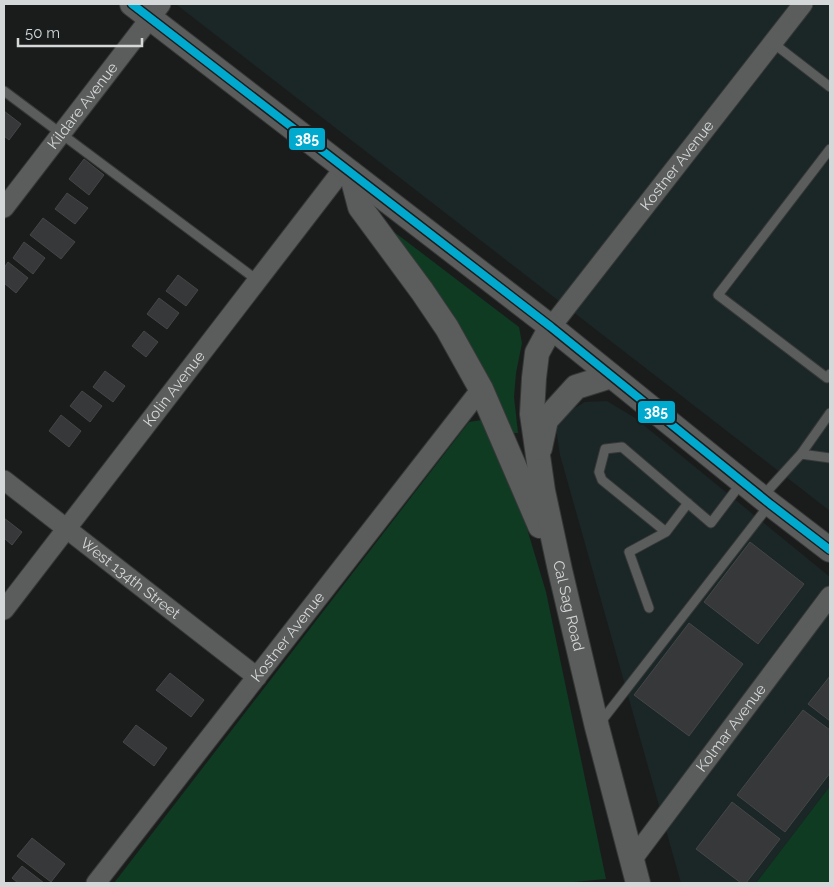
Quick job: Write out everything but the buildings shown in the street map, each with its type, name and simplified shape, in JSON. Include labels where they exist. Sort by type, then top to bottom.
[{"type":"street","name":"Kostner Avenue","points":[[551,327],[803,4]]},
{"type":"street","name":"Kildare Avenue","points":[[4,208],[61,134],[148,8]]},
{"type":"street","points":[[148,8],[348,170],[551,327],[766,501],[830,550]]},
{"type":"street","points":[[348,170],[360,207],[447,328],[481,389],[560,570]]},
{"type":"street","name":"Kolin Avenue","points":[[4,610],[257,280],[348,170]]},
{"type":"street","name":"Cal Sag Road","points":[[551,327],[537,353],[534,378],[532,414],[538,454],[560,570],[597,727],[638,883]]},
{"type":"street","points":[[538,454],[546,420],[576,387],[610,376]]},
{"type":"street","name":"Kostner Avenue","points":[[96,883],[481,389]]},
{"type":"street","name":"West 134th Street","points":[[4,480],[258,677]]},
{"type":"street","name":"Kolmar Avenue","points":[[632,860],[830,596]]},
{"type":"lane","points":[[772,43],[830,87]]},
{"type":"lane","points":[[4,91],[257,280]]},
{"type":"lane","points":[[830,149],[718,295],[827,378],[830,374]]},
{"type":"lane","points":[[597,727],[830,413]]},
{"type":"lane","points":[[666,532],[602,480],[599,472],[605,449],[622,447],[711,523],[743,482]]},
{"type":"lane","points":[[801,454],[830,458]]},
{"type":"lane","points":[[649,608],[629,552],[666,532],[688,503]]},
{"type":"shaded area","points":[[830,4],[830,511],[177,5]]},
{"type":"shaded area","points":[[607,401],[635,418],[830,577],[830,786],[756,883],[681,883],[560,455],[556,429],[568,412],[585,402]]},
{"type":"green space","points":[[385,225],[519,327],[522,343],[516,373],[514,397],[518,433],[511,433]]},
{"type":"green space","points":[[482,420],[517,495],[546,592],[606,879],[563,883],[114,883],[469,422]]},
{"type":"green space","points":[[830,786],[830,883],[756,883]]},
{"type":"transit line","name":"385","points":[[132,4],[551,327],[770,504],[830,550]]}]
